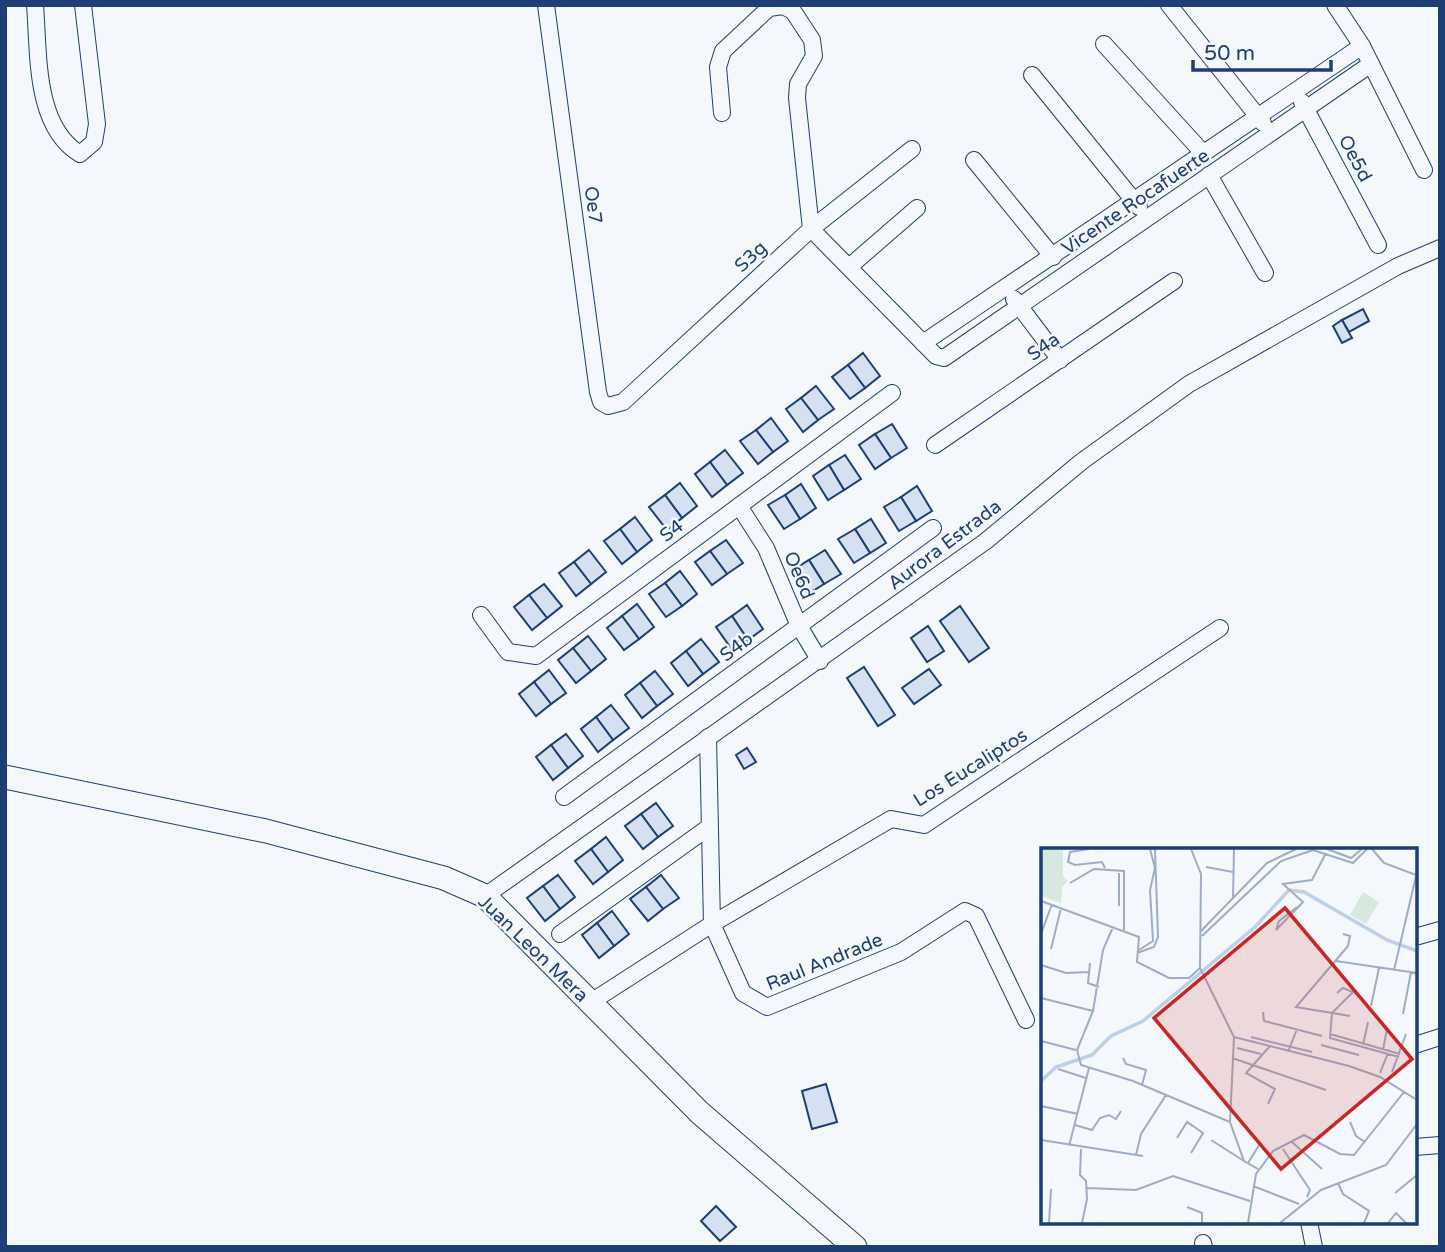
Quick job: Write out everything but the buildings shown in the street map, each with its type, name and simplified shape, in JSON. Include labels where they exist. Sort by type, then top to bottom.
[{"type":"street","points":[[35,5],[44,97],[51,121],[67,146],[80,154],[94,142],[97,124],[83,5]]},
{"type":"street","name":"Oe7","points":[[546,5],[598,392],[601,402],[607,406]]},
{"type":"street","points":[[1169,5],[1255,116],[1272,133]]},
{"type":"street","points":[[1335,5],[1362,46],[1424,170]]},
{"type":"street","points":[[722,113],[718,67],[723,51],[769,8],[783,6],[793,11],[812,40],[814,56],[798,84],[797,98],[811,229]]},
{"type":"street","points":[[1104,44],[1204,154]]},
{"type":"street","name":"Vicente Rocafuerte","points":[[923,343],[1362,46]]},
{"type":"street","name":"Vicente Rocafuerte","points":[[811,229],[936,356],[943,358],[1371,64]]},
{"type":"street","points":[[1032,75],[1147,217]]},
{"type":"street","name":"Oe5d","points":[[1296,91],[1378,245]]},
{"type":"street","name":"S3g","points":[[607,406],[623,402],[811,229],[912,149]]},
{"type":"street","points":[[974,160],[1053,257]]},
{"type":"street","points":[[1209,176],[1265,273]]},
{"type":"street","points":[[849,267],[918,208]]},
{"type":"street","name":"Aurora Estrada","points":[[485,896],[708,737],[821,661],[986,541],[1081,462],[1189,384],[1398,266],[1440,248]]},
{"type":"street","name":"S4a","points":[[935,445],[1174,281]]},
{"type":"street","points":[[1006,289],[1060,360]]},
{"type":"street","name":"S4","points":[[481,615],[508,652],[536,656],[892,393]]},
{"type":"street","name":"Oe6d","points":[[739,506],[766,548],[799,626],[821,661]]},
{"type":"street","name":"S4b","points":[[564,797],[933,528]]},
{"type":"street","name":"Los Eucaliptos","points":[[591,1002],[712,924],[891,819],[924,825],[1220,628]]},
{"type":"street","name":"Raul Andrade","points":[[708,737],[712,924],[743,993],[767,1007],[901,952],[965,911],[976,916],[1026,1020]]},
{"type":"street","name":"Juan Leon Mera","points":[[5,777],[279,835],[444,877],[485,896],[699,1112],[855,1247]]},
{"type":"street","points":[[560,934],[709,827]]},
{"type":"street","points":[[1417,936],[1440,930]]},
{"type":"street","points":[[1417,1044],[1440,1038]]},
{"type":"street","points":[[1417,1147],[1440,1145]]},
{"type":"street","points":[[1309,1224],[1314,1247]]}]
